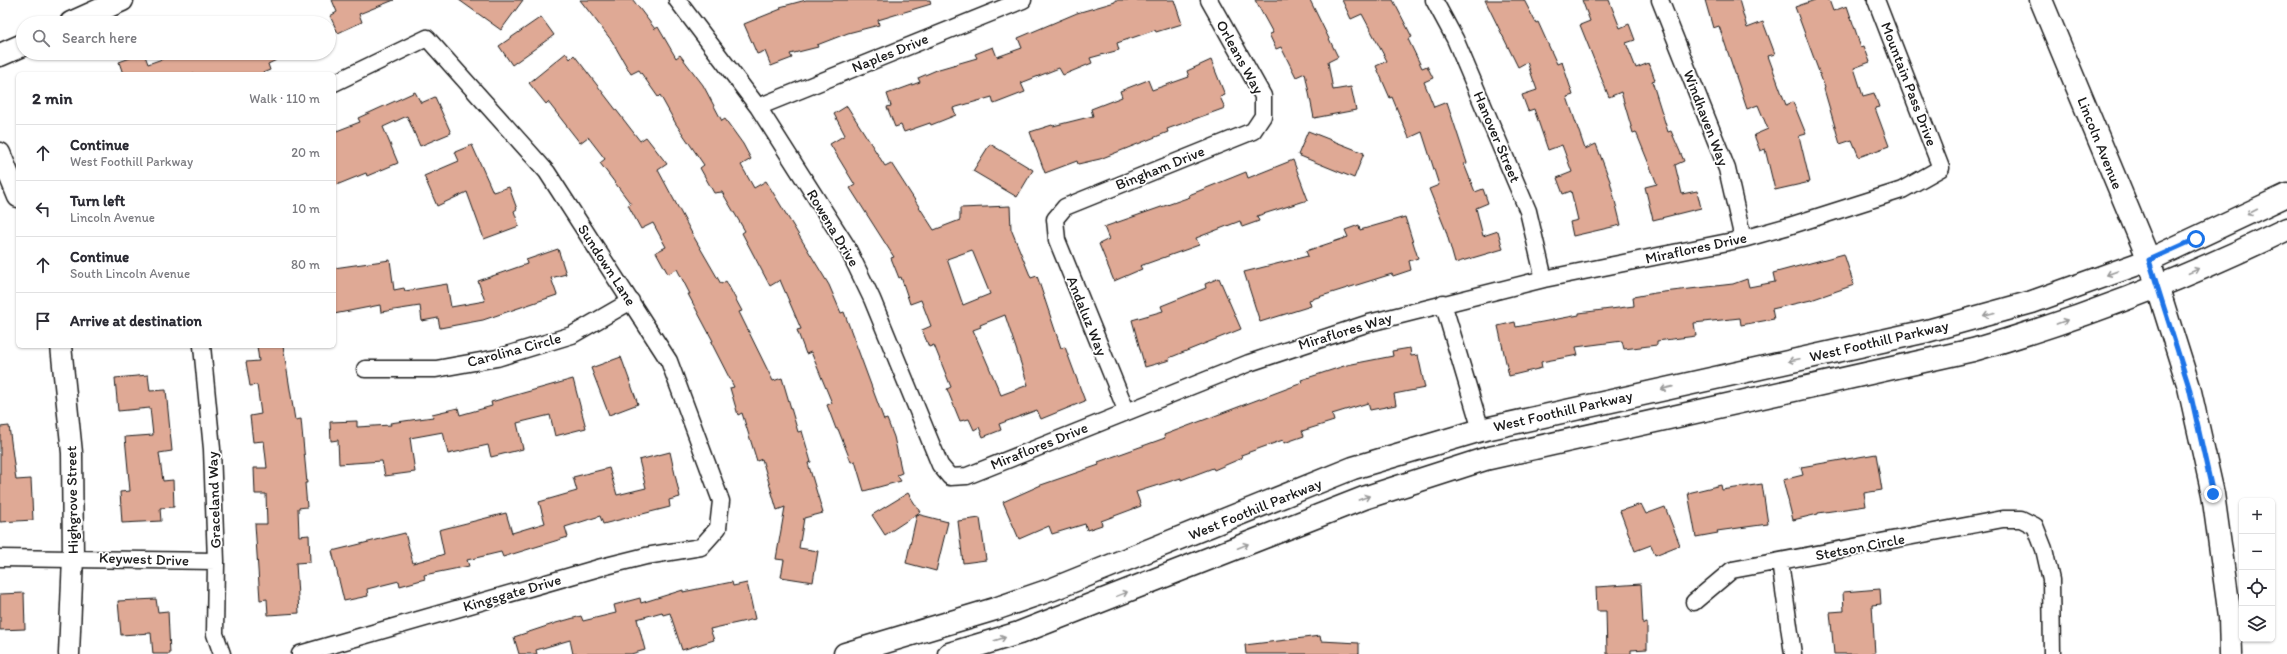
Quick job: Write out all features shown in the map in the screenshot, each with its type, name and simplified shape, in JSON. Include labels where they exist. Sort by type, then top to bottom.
[{"type":"main road","points":[[87,16],[122,0]]},
{"type":"main road","name":"Lincoln Avenue","points":[[2041,0],[2149,260],[2189,387],[2213,494],[2230,616],[2231,654]]},
{"type":"main road","points":[[0,55],[16,48]]},
{"type":"main road","name":"West Foothill Parkway","points":[[845,654],[995,609],[1046,591],[1353,468],[1481,430],[1927,331],[2032,302],[2149,260],[2287,195]]},
{"type":"main road","name":"West Foothill Parkway","points":[[950,654],[1019,633],[1364,498],[1485,459],[1973,350],[2025,335],[2158,286],[2287,229]]},
{"type":"street","name":"Rowena Drive","points":[[677,0],[758,107],[846,245],[872,299],[940,464],[950,477]]},
{"type":"street","name":"Naples Drive","points":[[758,107],[1022,0]]},
{"type":"street","name":"Orleans Way","points":[[1209,0],[1263,96],[1263,116]]},
{"type":"street","name":"Hanover Street","points":[[1434,0],[1455,39],[1528,211],[1544,279]]},
{"type":"street","name":"Windhaven Way","points":[[1660,0],[1726,169],[1743,238]]},
{"type":"street","name":"Mountain Pass Drive","points":[[1876,0],[1941,168]]},
{"type":"street","name":"Sundown Lane","points":[[336,83],[427,38],[547,172],[669,361],[721,501],[718,528]]},
{"type":"street","name":"Bingham Drive","points":[[1055,219],[1065,208],[1253,130],[1263,116]]},
{"type":"street","points":[[0,153],[16,192]]},
{"type":"street","name":"Miraflores Drive","points":[[1443,303],[1544,279],[1743,238],[1789,226],[1902,190],[1941,168]]},
{"type":"street","name":"Andaluz Way","points":[[1055,219],[1056,240],[1126,410]]},
{"type":"street","name":"Carolina Circle","points":[[365,370],[436,369],[497,358],[572,335],[631,301]]},
{"type":"street","points":[[1443,303],[1481,430]]},
{"type":"street","name":"Miraflores Way","points":[[1126,410],[1249,362],[1370,322],[1443,303]]},
{"type":"street","name":"Highgrove Street","points":[[61,348],[72,453],[73,557],[69,654]]},
{"type":"street","name":"Graceland Way","points":[[202,348],[212,449],[216,561],[215,634],[222,654]]},
{"type":"street","name":"Miraflores Drive","points":[[950,477],[967,476],[1126,410]]},
{"type":"street","name":"Stetson Circle","points":[[1694,602],[1732,570],[2003,519],[2021,519],[2035,526],[2044,549],[2051,580],[2052,654]]},
{"type":"street","name":"Kingsgate Drive","points":[[300,654],[602,567],[646,556],[701,548],[718,528]]},
{"type":"street","name":"Keywest Drive","points":[[0,558],[73,557],[216,561]]},
{"type":"street","points":[[1780,562],[1793,654]]},
{"type":"building","points":[[332,0],[394,0],[359,14],[362,22],[338,33],[336,29],[336,16],[330,16],[337,12]]},
{"type":"building","points":[[459,0],[523,0],[501,30]]},
{"type":"building","points":[[580,0],[633,0],[655,29],[658,27],[676,58],[680,55],[703,85],[722,121],[725,119],[743,144],[751,159],[741,165],[754,188],[766,181],[829,285],[841,313],[844,312],[884,420],[887,419],[894,437],[902,473],[897,475],[901,481],[864,491],[855,461],[851,462],[838,429],[836,429],[827,405],[832,403],[811,352],[806,354],[797,330],[801,329],[780,280],[770,286],[742,233],[745,231],[722,192],[714,193],[700,168],[704,165],[676,124],[660,95],[658,97],[639,70],[631,74],[612,41]]},
{"type":"building","points":[[806,0],[930,0],[931,4],[878,20],[879,25],[848,33],[817,45],[818,47],[790,54],[792,58],[771,66],[765,51],[757,54],[744,24],[781,9],[780,7]]},
{"type":"building","points":[[1115,0],[1174,0],[1182,24],[1156,32],[1155,30],[1117,43],[1119,50],[1090,58],[1092,63],[1063,75],[1059,68],[1021,83],[1025,92],[994,104],[992,97],[953,108],[956,115],[931,125],[930,123],[904,132],[901,125],[895,127],[887,107],[891,106],[887,94],[920,82],[918,78],[939,69],[977,58],[975,54],[993,47],[997,57],[1022,48],[1018,38],[1077,13],[1115,2]]},
{"type":"building","points":[[1255,0],[1310,0],[1338,57],[1328,62],[1333,90],[1351,87],[1356,110],[1314,118],[1305,73],[1296,77],[1281,47],[1276,49],[1269,34],[1273,33]]},
{"type":"building","points":[[1342,0],[1393,0],[1412,37],[1408,39],[1422,68],[1427,66],[1433,78],[1424,82],[1434,107],[1447,102],[1467,163],[1464,164],[1475,192],[1483,189],[1488,203],[1476,208],[1483,236],[1498,231],[1503,249],[1455,263],[1446,231],[1429,189],[1439,185],[1422,132],[1409,138],[1392,97],[1390,98],[1376,66],[1387,61],[1362,14],[1351,19]]},
{"type":"building","points":[[1485,0],[1524,0],[1536,23],[1538,22],[1557,64],[1562,62],[1573,95],[1567,97],[1585,149],[1596,144],[1610,181],[1621,225],[1573,236],[1570,222],[1578,220],[1571,191],[1563,194],[1557,178],[1572,172],[1562,145],[1548,150],[1534,109],[1528,111],[1522,95],[1537,90],[1527,62],[1518,67]]},
{"type":"building","points":[[1582,0],[1609,0],[1620,28],[1629,24],[1635,40],[1626,43],[1636,68],[1649,63],[1655,80],[1652,81],[1668,132],[1671,131],[1684,161],[1675,165],[1682,194],[1697,191],[1701,208],[1653,220],[1645,187],[1657,184],[1636,132],[1633,133],[1621,92],[1609,97],[1580,25],[1590,21]]},
{"type":"building","points":[[1705,0],[1739,0],[1747,28],[1763,22],[1775,54],[1768,56],[1786,105],[1793,102],[1806,134],[1799,136],[1810,182],[1775,190],[1765,149],[1760,151],[1754,135],[1768,129],[1758,105],[1747,109],[1719,26],[1713,28]]},
{"type":"building","points":[[1815,0],[1829,0],[1833,11],[1847,6],[1861,47],[1864,46],[1870,62],[1854,68],[1863,96],[1874,93],[1879,107],[1875,108],[1889,146],[1859,157],[1852,140],[1840,144],[1824,89],[1825,88],[1795,7]]},
{"type":"building","points":[[541,17],[554,35],[512,65],[499,46]]},
{"type":"building","points":[[566,53],[570,59],[574,55],[640,141],[646,137],[667,164],[658,170],[695,239],[721,284],[726,281],[742,311],[739,312],[773,381],[782,378],[798,432],[802,431],[811,462],[808,463],[823,513],[804,518],[799,548],[818,551],[813,582],[781,577],[784,560],[776,559],[785,507],[777,510],[762,459],[757,461],[742,413],[738,415],[730,388],[734,387],[711,342],[713,341],[688,294],[690,294],[677,269],[668,274],[656,252],[666,247],[653,223],[641,229],[628,205],[631,204],[600,163],[605,159],[588,137],[580,143],[548,102],[546,104],[529,83]]},
{"type":"building","points":[[125,60],[147,60],[148,64],[159,60],[276,60],[268,64],[270,70],[265,72],[122,72],[119,62]]},
{"type":"building","points":[[1211,60],[1225,95],[1220,97],[1225,108],[1167,129],[1168,132],[1100,159],[1078,164],[1077,161],[1045,173],[1030,132],[1052,125],[1093,116],[1091,109],[1122,97],[1120,91],[1148,80],[1152,90],[1189,77],[1187,71]]},
{"type":"building","points":[[415,92],[421,103],[435,97],[451,133],[420,146],[407,116],[383,127],[398,163],[367,176],[366,173],[336,185],[336,131],[360,122],[358,118]]},
{"type":"building","points":[[847,106],[885,166],[891,163],[934,230],[960,220],[960,208],[1010,206],[1011,229],[1031,278],[1037,276],[1061,348],[1065,347],[1085,401],[1041,419],[1037,410],[999,424],[1001,430],[983,437],[979,427],[974,430],[969,419],[960,421],[947,389],[951,387],[934,345],[929,347],[922,330],[931,326],[921,300],[910,304],[901,277],[899,278],[891,258],[894,257],[850,188],[855,185],[830,144],[845,135],[834,114]],"holes":[[[972,250],[990,294],[963,305],[947,259]],[[1005,315],[1028,385],[1001,395],[973,330],[981,327],[980,325]]]},
{"type":"building","points":[[1308,131],[1364,153],[1354,178],[1298,155]]},
{"type":"building","points":[[990,144],[1033,170],[1017,197],[973,171]]},
{"type":"building","points":[[472,145],[493,192],[509,187],[517,209],[514,211],[519,226],[484,239],[467,192],[437,206],[424,176],[459,161],[455,152]]},
{"type":"building","points":[[1293,160],[1308,200],[1257,216],[1259,221],[1242,227],[1240,221],[1196,238],[1199,245],[1140,266],[1142,269],[1114,281],[1099,244],[1109,239],[1104,227],[1190,197],[1189,195],[1246,172],[1248,178]]},
{"type":"building","points":[[1405,217],[1418,258],[1409,261],[1411,270],[1393,276],[1392,274],[1309,300],[1311,306],[1260,322],[1244,272],[1308,256],[1306,251],[1348,237],[1345,230],[1359,225],[1360,230]]},
{"type":"building","points":[[558,249],[566,274],[551,278],[557,295],[483,320],[440,328],[438,318],[422,321],[420,306],[381,312],[380,305],[336,314],[336,268],[390,260],[394,290],[404,288],[405,291],[447,284],[451,307],[485,301],[478,281],[527,264],[526,260]]},
{"type":"building","points":[[1844,254],[1854,285],[1811,300],[1772,309],[1774,319],[1741,325],[1740,318],[1694,323],[1696,336],[1657,341],[1657,345],[1624,349],[1622,341],[1576,347],[1578,355],[1541,362],[1542,368],[1509,376],[1498,326],[1515,322],[1516,327],[1579,315],[1579,313],[1634,306],[1633,297],[1655,293],[1733,284],[1747,279],[1749,287],[1775,282],[1773,273]]},
{"type":"building","points":[[1219,278],[1241,329],[1169,358],[1170,360],[1145,367],[1132,320],[1163,311],[1161,306],[1206,288],[1205,284]]},
{"type":"building","points":[[257,348],[283,348],[295,420],[301,419],[307,483],[305,483],[307,507],[298,508],[299,536],[309,535],[310,562],[296,563],[299,613],[268,615],[267,599],[260,600],[255,524],[267,524],[266,494],[255,494],[254,468],[267,468],[264,441],[253,442],[250,416],[261,414],[257,385],[250,386],[246,362],[259,361]]},
{"type":"building","points":[[1410,348],[1411,356],[1418,355],[1425,388],[1394,394],[1396,405],[1370,410],[1368,403],[1332,414],[1334,421],[1302,431],[1304,436],[1284,443],[1283,440],[1241,455],[1242,458],[1214,470],[1213,468],[1181,480],[1181,478],[1136,492],[1141,506],[1101,521],[1102,525],[1087,530],[1085,524],[1052,534],[1049,526],[1019,539],[1003,502],[1041,485],[1099,465],[1098,462],[1165,438],[1164,435],[1302,383],[1301,380],[1347,365],[1393,356],[1392,351]]},
{"type":"building","points":[[621,357],[638,404],[609,415],[591,368]]},
{"type":"building","points":[[148,375],[150,391],[166,390],[172,451],[159,453],[163,481],[173,480],[174,507],[160,508],[161,521],[122,523],[120,492],[130,491],[125,437],[153,435],[150,408],[118,411],[115,378]]},
{"type":"building","points":[[573,379],[586,428],[555,436],[550,415],[517,423],[523,449],[491,457],[488,445],[448,454],[443,432],[410,438],[415,472],[385,476],[382,461],[339,464],[338,440],[331,441],[330,422],[357,421],[357,427],[391,425],[390,423],[433,417],[432,414],[458,408],[460,415],[492,406],[491,402]]},
{"type":"building","points":[[9,426],[16,480],[31,479],[33,520],[0,522],[0,427]]},
{"type":"building","points":[[670,452],[680,497],[669,500],[670,507],[603,524],[600,516],[565,527],[568,537],[503,557],[501,552],[467,560],[469,566],[424,575],[425,579],[400,586],[399,581],[367,589],[368,596],[344,601],[332,551],[405,533],[413,563],[438,556],[444,554],[439,530],[506,513],[512,533],[545,523],[539,502],[577,491],[573,477],[609,468],[617,495],[646,488],[639,460]]},
{"type":"building","points":[[1876,454],[1882,490],[1864,493],[1866,506],[1818,513],[1793,520],[1783,480],[1803,475],[1801,467]]},
{"type":"building","points":[[1762,484],[1768,524],[1717,531],[1718,533],[1696,537],[1688,493],[1721,485],[1722,490]]},
{"type":"building","points":[[908,493],[920,512],[885,535],[872,515]]},
{"type":"building","points":[[1641,504],[1646,514],[1665,507],[1680,545],[1655,555],[1651,545],[1635,551],[1620,511]]},
{"type":"building","points":[[917,514],[948,522],[936,571],[906,563]]},
{"type":"building","points":[[980,518],[986,560],[963,563],[958,521]]},
{"type":"building","points":[[732,582],[733,586],[747,583],[755,619],[710,629],[714,640],[682,650],[670,613],[663,615],[662,612],[637,619],[645,650],[631,654],[573,654],[570,640],[536,650],[537,654],[519,654],[514,637],[581,616],[583,621],[616,613],[614,605],[640,598],[641,603],[683,590],[683,592]]},
{"type":"building","points":[[1641,584],[1643,624],[1647,623],[1647,649],[1631,650],[1631,654],[1607,654],[1606,611],[1597,611],[1596,587]]},
{"type":"building","points":[[1880,589],[1881,604],[1872,605],[1875,654],[1834,654],[1830,612],[1844,611],[1843,592]]},
{"type":"building","points":[[24,593],[25,629],[0,630],[0,594]]},
{"type":"building","points":[[156,599],[158,612],[168,611],[170,654],[153,654],[151,633],[121,635],[118,601]]},
{"type":"building","points":[[1320,636],[1321,641],[1359,643],[1359,654],[1246,654],[1245,645]]},
{"type":"route","points":[[2196,239],[2149,260],[2189,387],[2213,494]]}]
